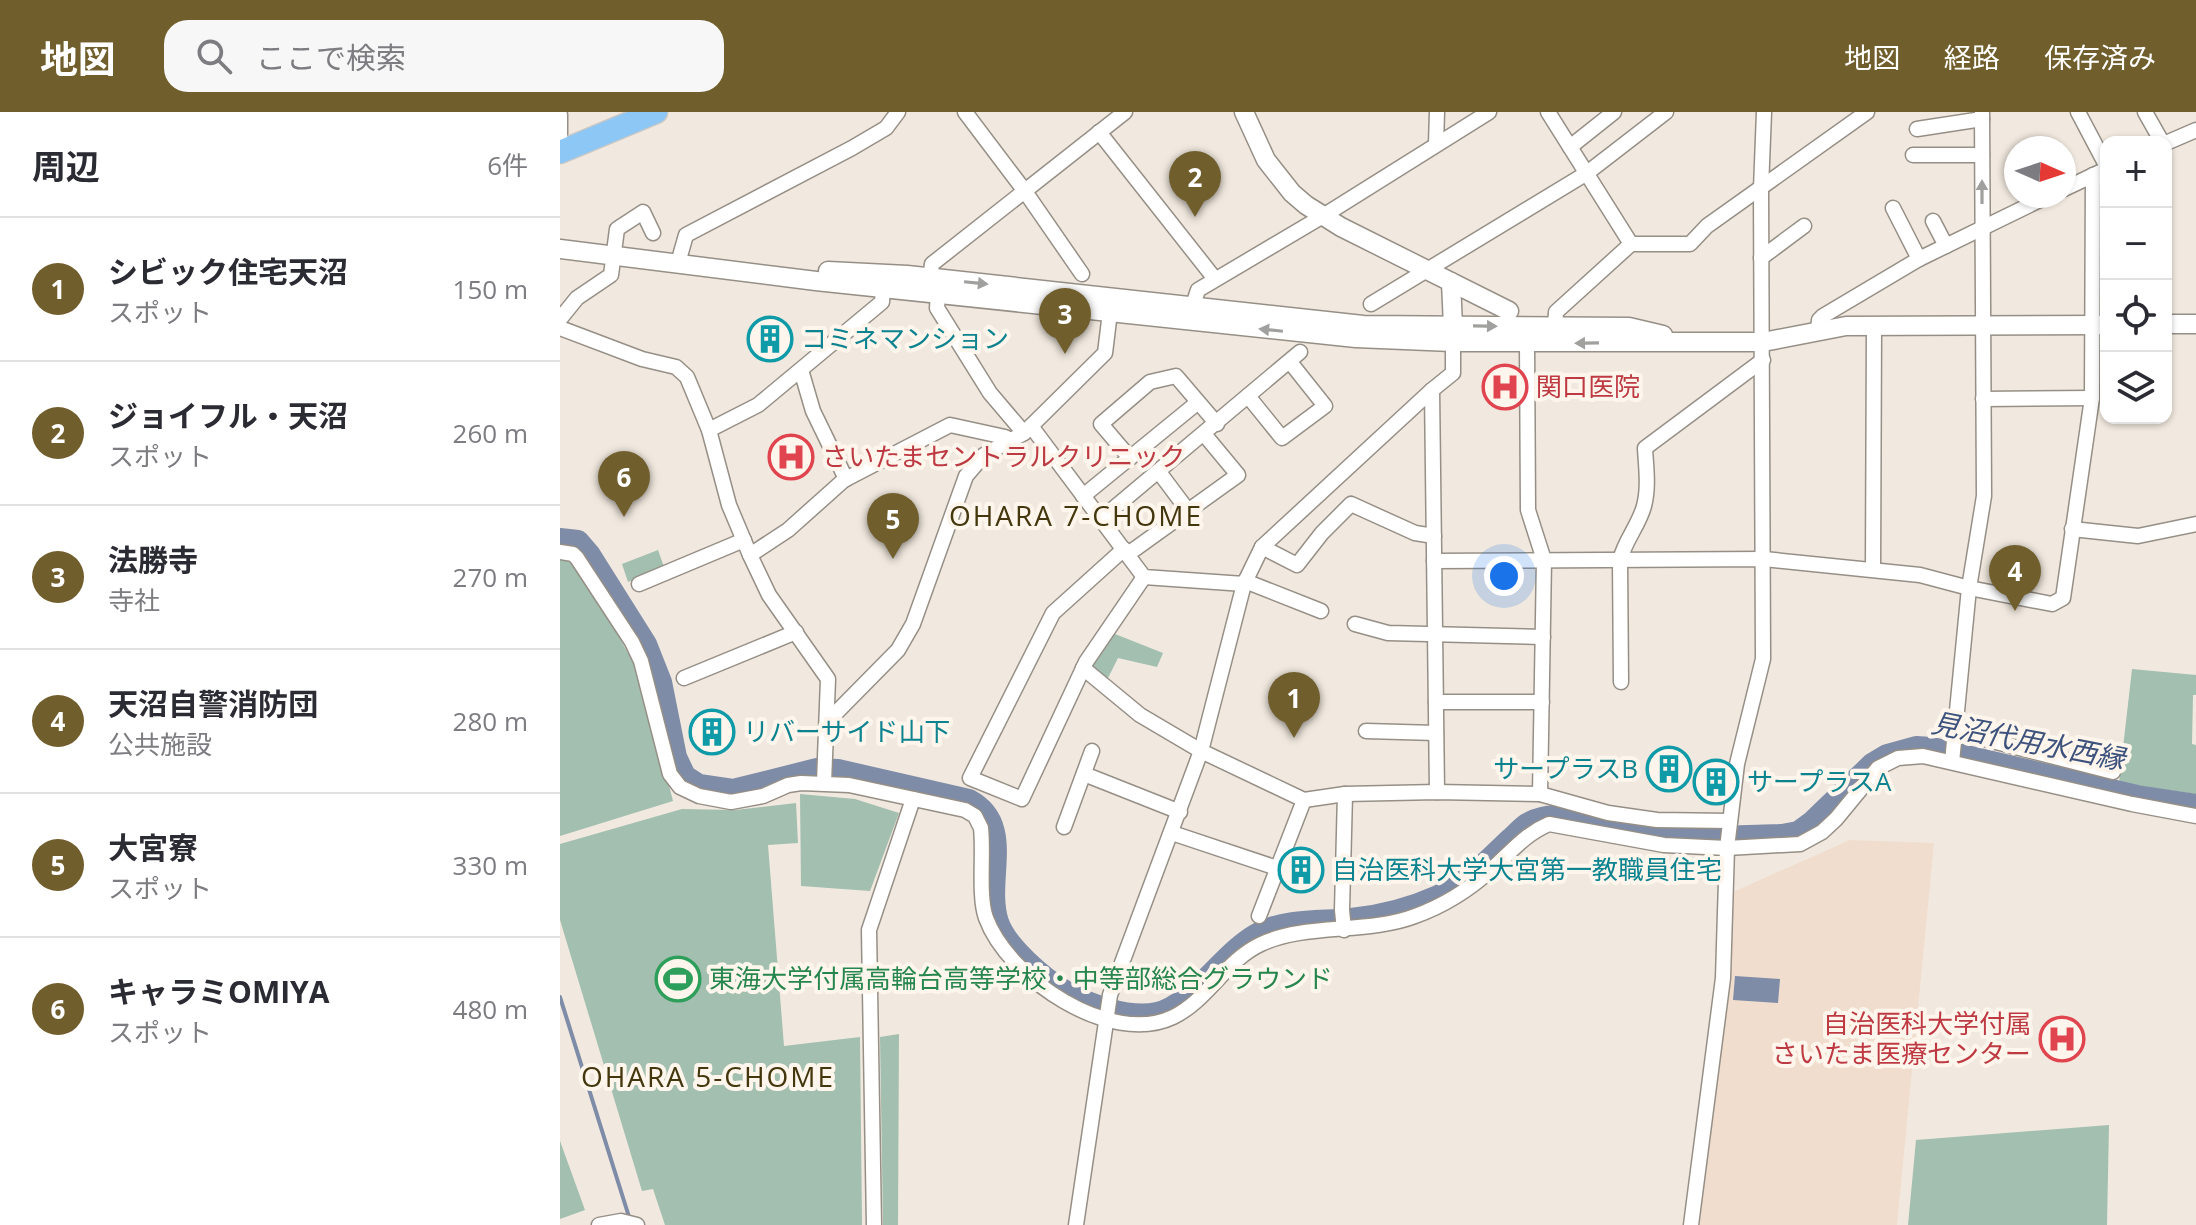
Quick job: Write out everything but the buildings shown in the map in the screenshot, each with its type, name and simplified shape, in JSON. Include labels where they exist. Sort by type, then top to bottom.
[{"type":"main road","points":[[560,152],[656,112]]},
{"type":"street","points":[[678,263],[686,235],[852,148],[886,128],[898,112]]},
{"type":"street","points":[[965,112],[1082,274]]},
{"type":"street","points":[[1125,112],[932,264],[937,308],[990,393],[1022,434],[1083,496],[1144,577]]},
{"type":"street","points":[[1244,112],[1257,143],[1277,177],[1292,193],[1323,216],[1509,311]]},
{"type":"street","points":[[1436,144],[1437,112]]},
{"type":"street","points":[[1193,305],[1198,290],[1489,112]]},
{"type":"street","points":[[1548,112],[1631,244]]},
{"type":"street","points":[[1570,147],[1614,112]]},
{"type":"street","points":[[1371,304],[1587,173],[1666,112]]},
{"type":"street","points":[[1691,1225],[1723,978],[1727,848],[1737,764],[1763,659],[1761,189],[1764,112]]},
{"type":"street","points":[[1555,327],[1556,312],[1631,244],[1690,244],[1707,226],[1867,112]]},
{"type":"street","points":[[2078,112],[2100,165]]},
{"type":"street","points":[[2145,112],[2160,136]]},
{"type":"street","points":[[560,115],[560,152]]},
{"type":"street","points":[[1917,129],[1982,115],[1984,496],[1969,588],[1952,762]]},
{"type":"street","points":[[2172,139],[2196,130]]},
{"type":"street","points":[[1099,132],[1215,279]]},
{"type":"street","points":[[1913,155],[1982,155]]},
{"type":"street","points":[[2076,183],[2100,171]]},
{"type":"street","points":[[1893,208],[1919,259]]},
{"type":"street","points":[[1818,331],[1819,320],[1823,316],[1919,259],[2022,208]]},
{"type":"street","points":[[1434,561],[1764,559],[1920,575],[2052,604],[2063,598],[2092,398],[2099,325],[2101,208]]},
{"type":"street","points":[[560,319],[577,298],[611,275],[617,229],[643,212],[653,233]]},
{"type":"street","points":[[1933,221],[1946,246]]},
{"type":"street","points":[[1761,258],[1804,226]]},
{"type":"street","points":[[560,249],[883,288],[934,286],[1110,312],[1356,338],[1555,327],[1629,327],[1693,342],[1763,351]]},
{"type":"street","points":[[702,267],[1193,305],[1527,343],[1693,342]]},
{"type":"street","points":[[1076,1225],[1110,995],[1201,751],[1245,583],[1262,547],[1453,373],[1451,282]]},
{"type":"street","points":[[709,430],[758,405],[801,370],[882,302],[883,288]]},
{"type":"street","points":[[828,721],[898,650],[913,624],[966,476],[984,455],[1022,434],[1105,353],[1110,312]]},
{"type":"street","points":[[2172,324],[2196,324]]},
{"type":"street","points":[[1621,682],[1620,560],[1623,547],[1644,509],[1647,486],[1645,448],[1763,351],[1818,331],[1846,326],[2099,325]]},
{"type":"street","points":[[1873,569],[1874,326]]},
{"type":"street","points":[[560,328],[682,371],[692,387],[709,430],[729,505],[750,555],[769,595],[828,679],[824,783]]},
{"type":"street","points":[[1527,343],[1528,510],[1544,560],[1540,794]]},
{"type":"street","points":[[1101,519],[1217,424],[1248,396],[1295,357],[1325,406],[1282,438],[1248,396]]},
{"type":"street","points":[[801,370],[813,411],[846,479]]},
{"type":"street","points":[[1130,458],[1101,424],[1150,382],[1176,376],[1217,424]]},
{"type":"street","points":[[1432,390],[1437,792]]},
{"type":"street","points":[[1983,399],[2092,398]]},
{"type":"street","points":[[1083,496],[1197,403]]},
{"type":"street","points":[[750,555],[788,530],[846,479],[950,425],[1005,437],[1022,434]]},
{"type":"street","points":[[1144,577],[1083,668],[1022,799],[970,778],[1053,613],[1126,552],[1189,512],[1238,475],[1204,434]]},
{"type":"street","points":[[1159,472],[1189,512]]},
{"type":"street","points":[[1262,547],[1297,565],[1322,533],[1351,504],[1415,533],[1434,536]]},
{"type":"street","points":[[2072,529],[2138,536],[2196,524]]},
{"type":"street","points":[[639,584],[744,540]]},
{"type":"street","points":[[560,552],[573,554],[577,558],[632,642],[648,680],[670,774],[680,787],[699,796],[731,802],[763,796],[788,785],[824,783],[874,789],[965,810],[975,816],[981,828],[985,911],[1007,952],[1044,988],[1105,1020],[1156,1022],[1171,1018],[1186,1009],[1252,948],[1271,939],[1415,917],[1459,895],[1533,831],[1549,824],[1639,842],[1727,848],[1800,844],[1822,832],[1836,819],[1878,768],[1898,758],[1923,756],[2196,816]]},
{"type":"street","points":[[1144,577],[1245,583],[1321,611]]},
{"type":"street","points":[[1355,624],[1388,633],[1543,637]]},
{"type":"street","points":[[684,678],[796,632]]},
{"type":"street","points":[[1083,668],[1140,715],[1201,751],[1304,800],[1345,794],[1540,794],[1608,813],[1657,820],[1730,821]]},
{"type":"street","points":[[1436,702],[1542,702]]},
{"type":"street","points":[[1366,731],[1436,733]]},
{"type":"street","points":[[1956,734],[2113,772]]},
{"type":"street","points":[[1064,827],[1092,751]]},
{"type":"street","points":[[1084,774],[1180,812]]},
{"type":"street","points":[[1344,930],[1345,794]]},
{"type":"street","points":[[874,1225],[869,930],[913,799]]},
{"type":"street","points":[[1259,916],[1304,800]]},
{"type":"street","points":[[1172,833],[1277,868]]},
{"type":"street","points":[[599,1225],[621,1221],[637,1225]]},
{"type":"shaded area","points":[[1850,840],[1934,843],[1897,1225],[1699,1225],[1730,959],[1733,892]]},
{"type":"green space","points":[[658,550],[664,567],[628,582],[622,564]]},
{"type":"green space","points":[[560,558],[572,562],[641,676],[673,801],[560,836]]},
{"type":"green space","points":[[1110,632],[1163,653],[1157,667],[1118,658],[1107,680],[1089,665]]},
{"type":"green space","points":[[2132,669],[2196,675],[2192,744],[2196,745],[2196,794],[2119,783]]},
{"type":"green space","points":[[800,794],[855,799],[899,813],[870,891],[801,886]]},
{"type":"green space","name":"東海大学付属高輪台高等学校・中等部総合グラウンド","points":[[796,803],[798,843],[768,845],[784,1046],[860,1037],[862,1225],[665,1225],[653,1189],[642,1191],[560,920],[560,844],[682,809],[735,810]]},
{"type":"green space","name":"東海大学付属高輪台高等学校・中等部総合グラウンド","points":[[899,1034],[898,1225],[883,1225],[880,1037]]},
{"type":"green space","points":[[2109,1125],[2107,1225],[1908,1225],[1916,1140]]},
{"type":"green space","points":[[560,1141],[585,1210],[560,1219]]},
{"type":"water","points":[[2129,790],[2196,800],[2196,810],[2127,799]]},
{"type":"water","points":[[1735,976],[1780,979],[1778,1003],[1733,1000]]},
{"type":"waterway","name":"見沼代用水西縁","points":[[560,539],[578,541],[590,555],[646,644],[661,682],[676,757],[685,776],[699,785],[733,790],[817,769],[838,770],[969,800],[983,811],[991,824],[996,855],[995,906],[998,922],[1009,941],[1036,970],[1065,991],[1097,1006],[1134,1014],[1157,1013],[1183,1000],[1234,951],[1271,928],[1373,916],[1438,896],[1485,864],[1525,826],[1545,817],[1556,816],[1650,836],[1685,838],[1798,832],[1872,764],[1887,755],[1916,747],[1932,748],[2137,796],[2196,805]]},
{"type":"waterway","points":[[560,997],[630,1220]]},
{"type":"place","name":"ジョイフル・天沼","points":[[1195,217]]},
{"type":"place","name":"コミネマンション","points":[[770,339]]},
{"type":"place","name":"法勝寺","points":[[1065,354]]},
{"type":"place","name":"関口医院","points":[[1505,387]]},
{"type":"place","name":"さいたまセントラルクリニック","points":[[791,457]]},
{"type":"place","name":"キャラミOMIYA","points":[[624,517]]},
{"type":"place","name":"大宮寮","points":[[893,559]]},
{"type":"place","name":"天沼自警消防団","points":[[2015,611]]},
{"type":"place","name":"リバーサイド山下","points":[[712,732]]},
{"type":"place","name":"シビック住宅天沼","points":[[1294,738]]},
{"type":"place","name":"サープラスB","points":[[1669,769]]},
{"type":"place","name":"サープラスA","points":[[1716,782]]},
{"type":"place","name":"自治医科大学大宮第一教職員住宅","points":[[1301,870]]},
{"type":"place","name":"東海大学付属高輪台高等学校・中等部総合グラウンド","points":[[678,979]]},
{"type":"place","name":"自治医科大学付属 さいたま医療センター","points":[[2062,1039]]},
{"type":"district","name":"OHARA 7-CHOME","points":[[1076,516]]},
{"type":"district","name":"OHARA 5-CHOME","points":[[708,1077]]}]
